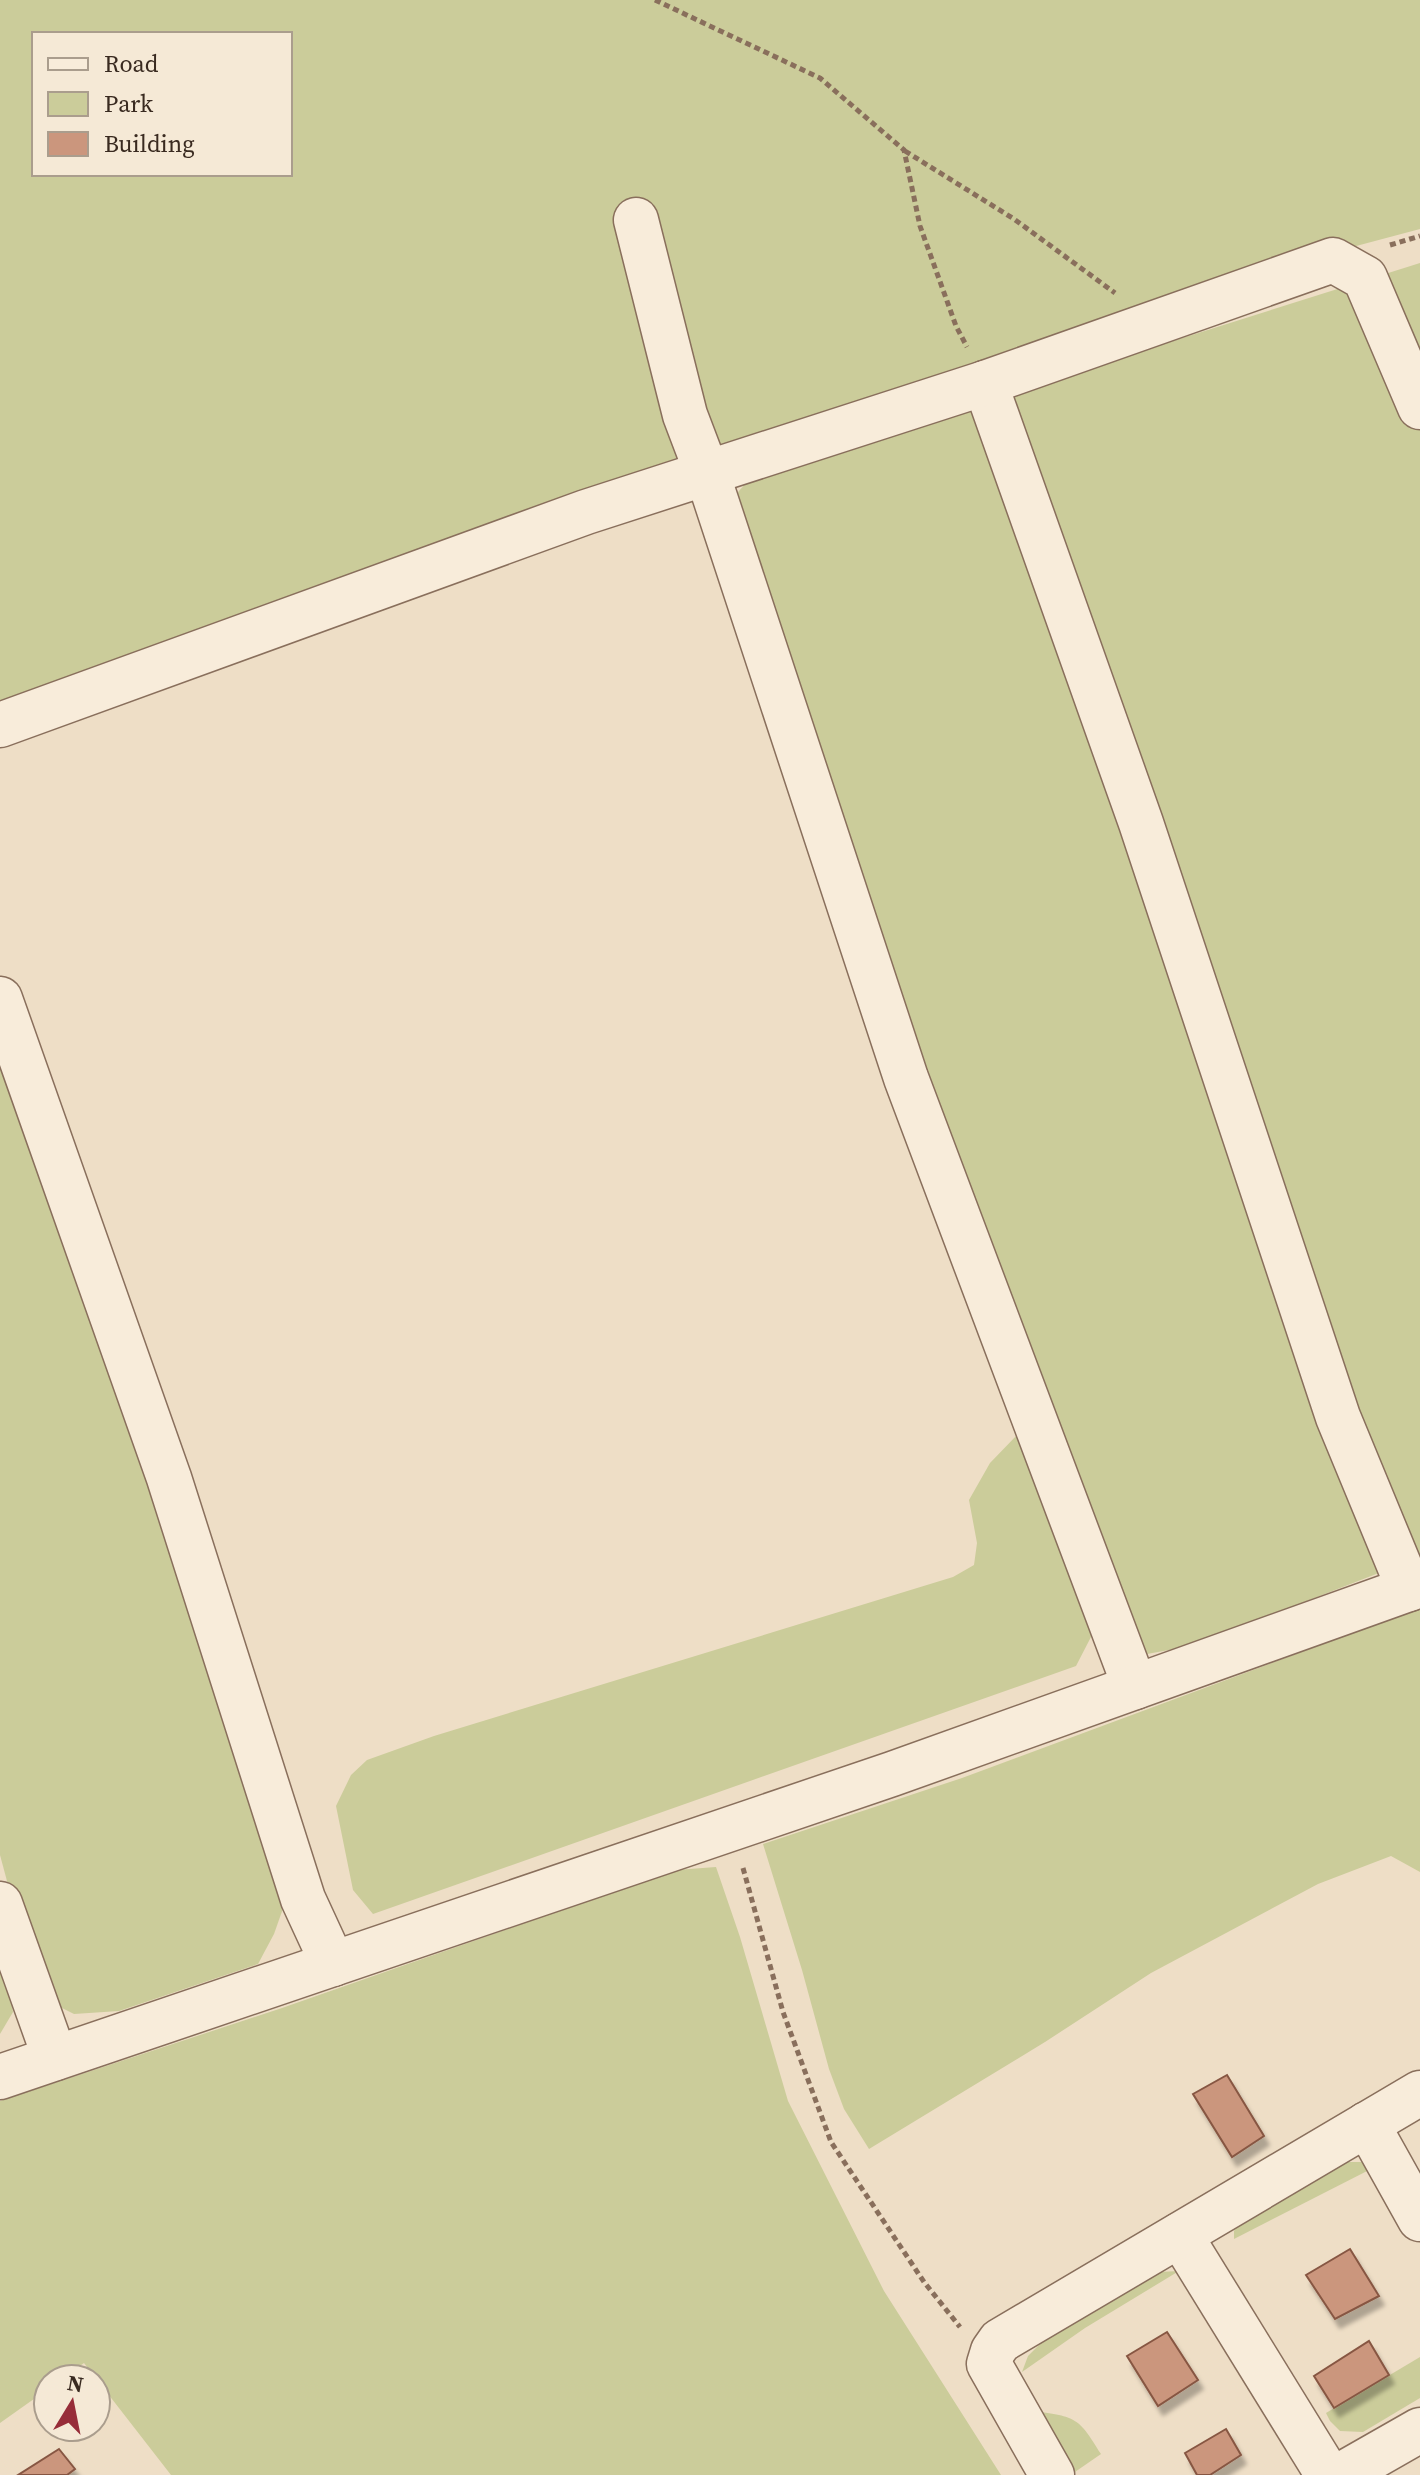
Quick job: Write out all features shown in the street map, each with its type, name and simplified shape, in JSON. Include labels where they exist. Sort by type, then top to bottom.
[{"type":"lane","points":[[636,220],[685,415],[707,473],[906,1078],[1135,1687]]},
{"type":"lane","points":[[0,725],[586,512],[985,383],[1333,260],[1365,278],[1420,407]]},
{"type":"lane","points":[[0,2077],[732,1828],[1415,1587],[1338,1417],[1141,823],[985,383]]},
{"type":"lane","points":[[0,999],[169,1478],[303,1899],[333,1964]]},
{"type":"lane","points":[[0,1904],[55,2058]]},
{"type":"lane","points":[[1052,2475],[989,2364],[1000,2341],[1420,2093]]},
{"type":"lane","points":[[1367,2124],[1420,2219]]},
{"type":"lane","points":[[1180,2235],[1328,2475]]},
{"type":"lane","points":[[1341,2475],[1420,2430]]},
{"type":"path","points":[[655,0],[820,78],[904,150],[1014,219],[1099,283],[1158,322]]},
{"type":"path","points":[[904,150],[920,226],[956,326],[985,383]]},
{"type":"path","points":[[732,1828],[783,2012],[831,2142],[924,2282],[989,2364]]},
{"type":"green space","points":[[0,0],[1420,0],[1420,229],[1266,270],[731,444],[663,463],[0,705]]},
{"type":"green space","points":[[1420,263],[1420,1557],[1191,1646],[1147,1654],[1131,1624],[999,1280],[730,501],[755,473]]},
{"type":"green space","points":[[0,1044],[160,1502],[286,1900],[274,1934],[258,1964],[119,2011],[74,2014],[52,2003],[29,1963],[0,1855]]},
{"type":"green space","points":[[1020,1432],[1092,1635],[1076,1666],[373,1914],[353,1890],[336,1806],[351,1775],[367,1760],[434,1736],[953,1577],[974,1565],[977,1543],[969,1500],[990,1463]]},
{"type":"green space","points":[[1420,1608],[1420,1872],[1391,1856],[1318,1884],[1151,1973],[1045,2042],[869,2149],[844,2109],[829,2069],[763,1844],[962,1778]]},
{"type":"green space","points":[[716,1867],[788,2101],[884,2291],[1001,2475],[171,2475],[112,2399],[112,2363],[32,2363],[32,2400],[0,2423],[0,2101],[282,2008],[676,1870]]},
{"type":"green space","points":[[0,1955],[7,1973],[13,2012],[0,2034]]},
{"type":"green space","points":[[1348,2162],[1369,2162],[1373,2168],[1234,2239],[1239,2223]]},
{"type":"green space","points":[[1179,2271],[1085,2328],[1022,2372],[1028,2356],[1044,2340],[1149,2277],[1159,2272]]},
{"type":"green space","points":[[1420,2357],[1420,2398],[1363,2432],[1340,2431],[1330,2421],[1326,2413]]},
{"type":"green space","points":[[1033,2411],[1075,2421],[1101,2454],[1072,2474]]},
{"type":"building","points":[[1227,2075],[1264,2136],[1232,2157],[1193,2094]]},
{"type":"building","points":[[1350,2249],[1379,2296],[1335,2319],[1306,2275]]},
{"type":"building","points":[[1167,2332],[1198,2380],[1158,2406],[1127,2356]]},
{"type":"building","points":[[1369,2341],[1389,2375],[1334,2408],[1314,2376]]},
{"type":"building","points":[[1226,2429],[1241,2455],[1210,2475],[1197,2475],[1185,2453]]},
{"type":"building","points":[[59,2449],[75,2469],[67,2475],[18,2475]]}]
